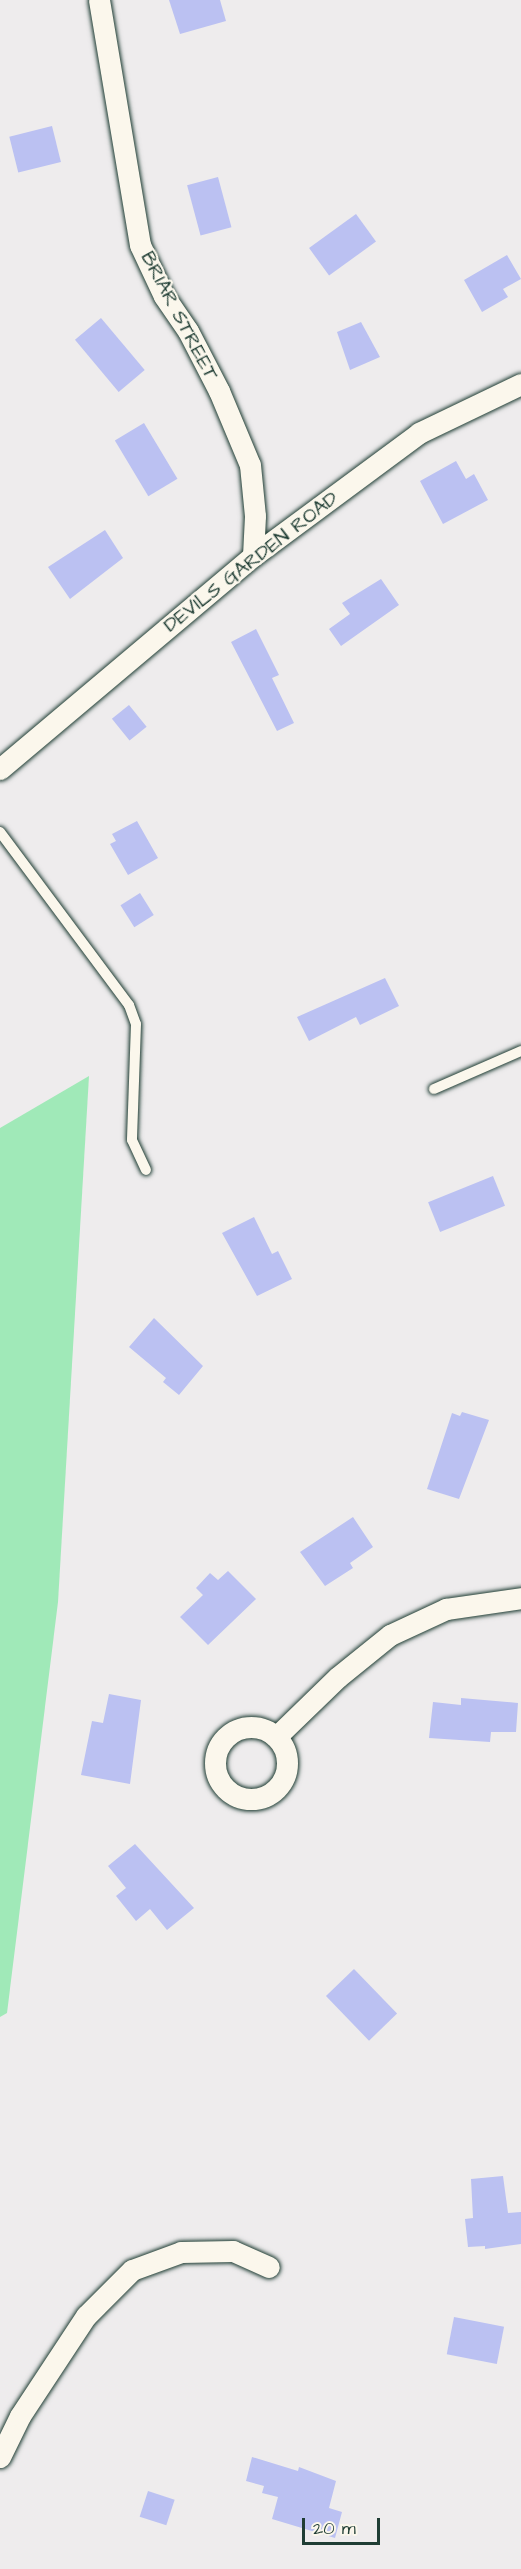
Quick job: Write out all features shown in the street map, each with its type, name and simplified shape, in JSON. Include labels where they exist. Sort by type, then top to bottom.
[{"type":"street","name":"BRIAR STREET","points":[[99,0],[140,245],[164,296],[188,331],[219,391],[250,465],[255,516],[253,556]]},
{"type":"street","name":"DEVILS GARDEN ROAD","points":[[0,768],[253,556],[419,433],[521,384]]},
{"type":"street","points":[[276,1737],[338,1677],[390,1635],[446,1609],[521,1597]]},
{"type":"street","points":[[0,2457],[20,2416],[86,2316],[132,2270],[181,2252],[233,2251],[269,2267]]},
{"type":"lane","points":[[0,832],[129,1005],[135,1024],[132,1140],[146,1170]]},
{"type":"lane","points":[[434,1089],[521,1051]]},
{"type":"green space","points":[[89,1076],[58,1602],[7,2013],[0,2017],[0,1128]]},
{"type":"building","points":[[169,0],[220,0],[226,21],[180,34]]},
{"type":"building","points":[[52,126],[61,162],[18,173],[9,137]]},
{"type":"building","points":[[218,177],[231,227],[201,236],[187,185]]},
{"type":"building","points":[[356,214],[376,242],[329,276],[309,248]]},
{"type":"building","points":[[507,255],[521,279],[503,289],[508,297],[482,312],[464,280]]},
{"type":"building","points":[[101,318],[145,370],[119,392],[75,340]]},
{"type":"building","points":[[361,322],[380,357],[350,370],[337,332]]},
{"type":"building","points":[[144,423],[177,479],[148,496],[115,441]]},
{"type":"building","points":[[456,461],[466,479],[474,474],[488,500],[443,524],[420,481]]},
{"type":"building","points":[[105,530],[123,558],[70,599],[48,567]]},
{"type":"building","points":[[381,579],[399,605],[341,646],[329,629],[350,614],[342,603]]},
{"type":"building","points":[[256,629],[279,675],[272,678],[294,723],[277,731],[231,642]]},
{"type":"building","points":[[129,705],[147,727],[130,741],[112,719]]},
{"type":"building","points":[[137,821],[158,858],[128,875],[110,844],[116,841],[112,834]]},
{"type":"building","points":[[140,893],[154,915],[134,927],[120,905]]},
{"type":"building","points":[[385,978],[399,1006],[360,1025],[356,1017],[309,1041],[297,1017]]},
{"type":"building","points":[[493,1176],[505,1206],[440,1232],[428,1202]]},
{"type":"building","points":[[254,1217],[272,1254],[278,1251],[292,1279],[257,1296],[222,1233]]},
{"type":"building","points":[[154,1318],[203,1366],[179,1395],[163,1382],[166,1378],[129,1347]]},
{"type":"building","points":[[462,1412],[489,1420],[459,1499],[427,1489],[452,1413],[460,1416]]},
{"type":"building","points":[[353,1517],[373,1547],[350,1563],[353,1568],[325,1586],[300,1552]]},
{"type":"building","points":[[228,1571],[256,1599],[208,1645],[180,1617],[203,1595],[196,1588],[210,1573],[218,1580]]},
{"type":"building","points":[[109,1694],[141,1700],[130,1784],[81,1775],[92,1721],[103,1723]]},
{"type":"building","points":[[461,1698],[518,1703],[516,1732],[491,1732],[490,1742],[429,1738],[433,1702],[461,1705]]},
{"type":"building","points":[[135,1844],[194,1908],[167,1930],[150,1909],[136,1921],[116,1896],[126,1888],[108,1866]]},
{"type":"building","points":[[354,1969],[397,2014],[369,2041],[326,1996]]},
{"type":"building","points":[[503,2176],[508,2213],[521,2212],[521,2244],[485,2249],[485,2246],[468,2247],[465,2219],[473,2218],[471,2179]]},
{"type":"building","points":[[454,2317],[504,2327],[497,2364],[447,2354]]},
{"type":"building","points":[[252,2457],[298,2471],[299,2467],[336,2481],[329,2508],[342,2512],[335,2538],[272,2519],[278,2497],[262,2493],[264,2486],[246,2481]]},
{"type":"building","points":[[148,2491],[175,2500],[166,2525],[140,2517]]}]
